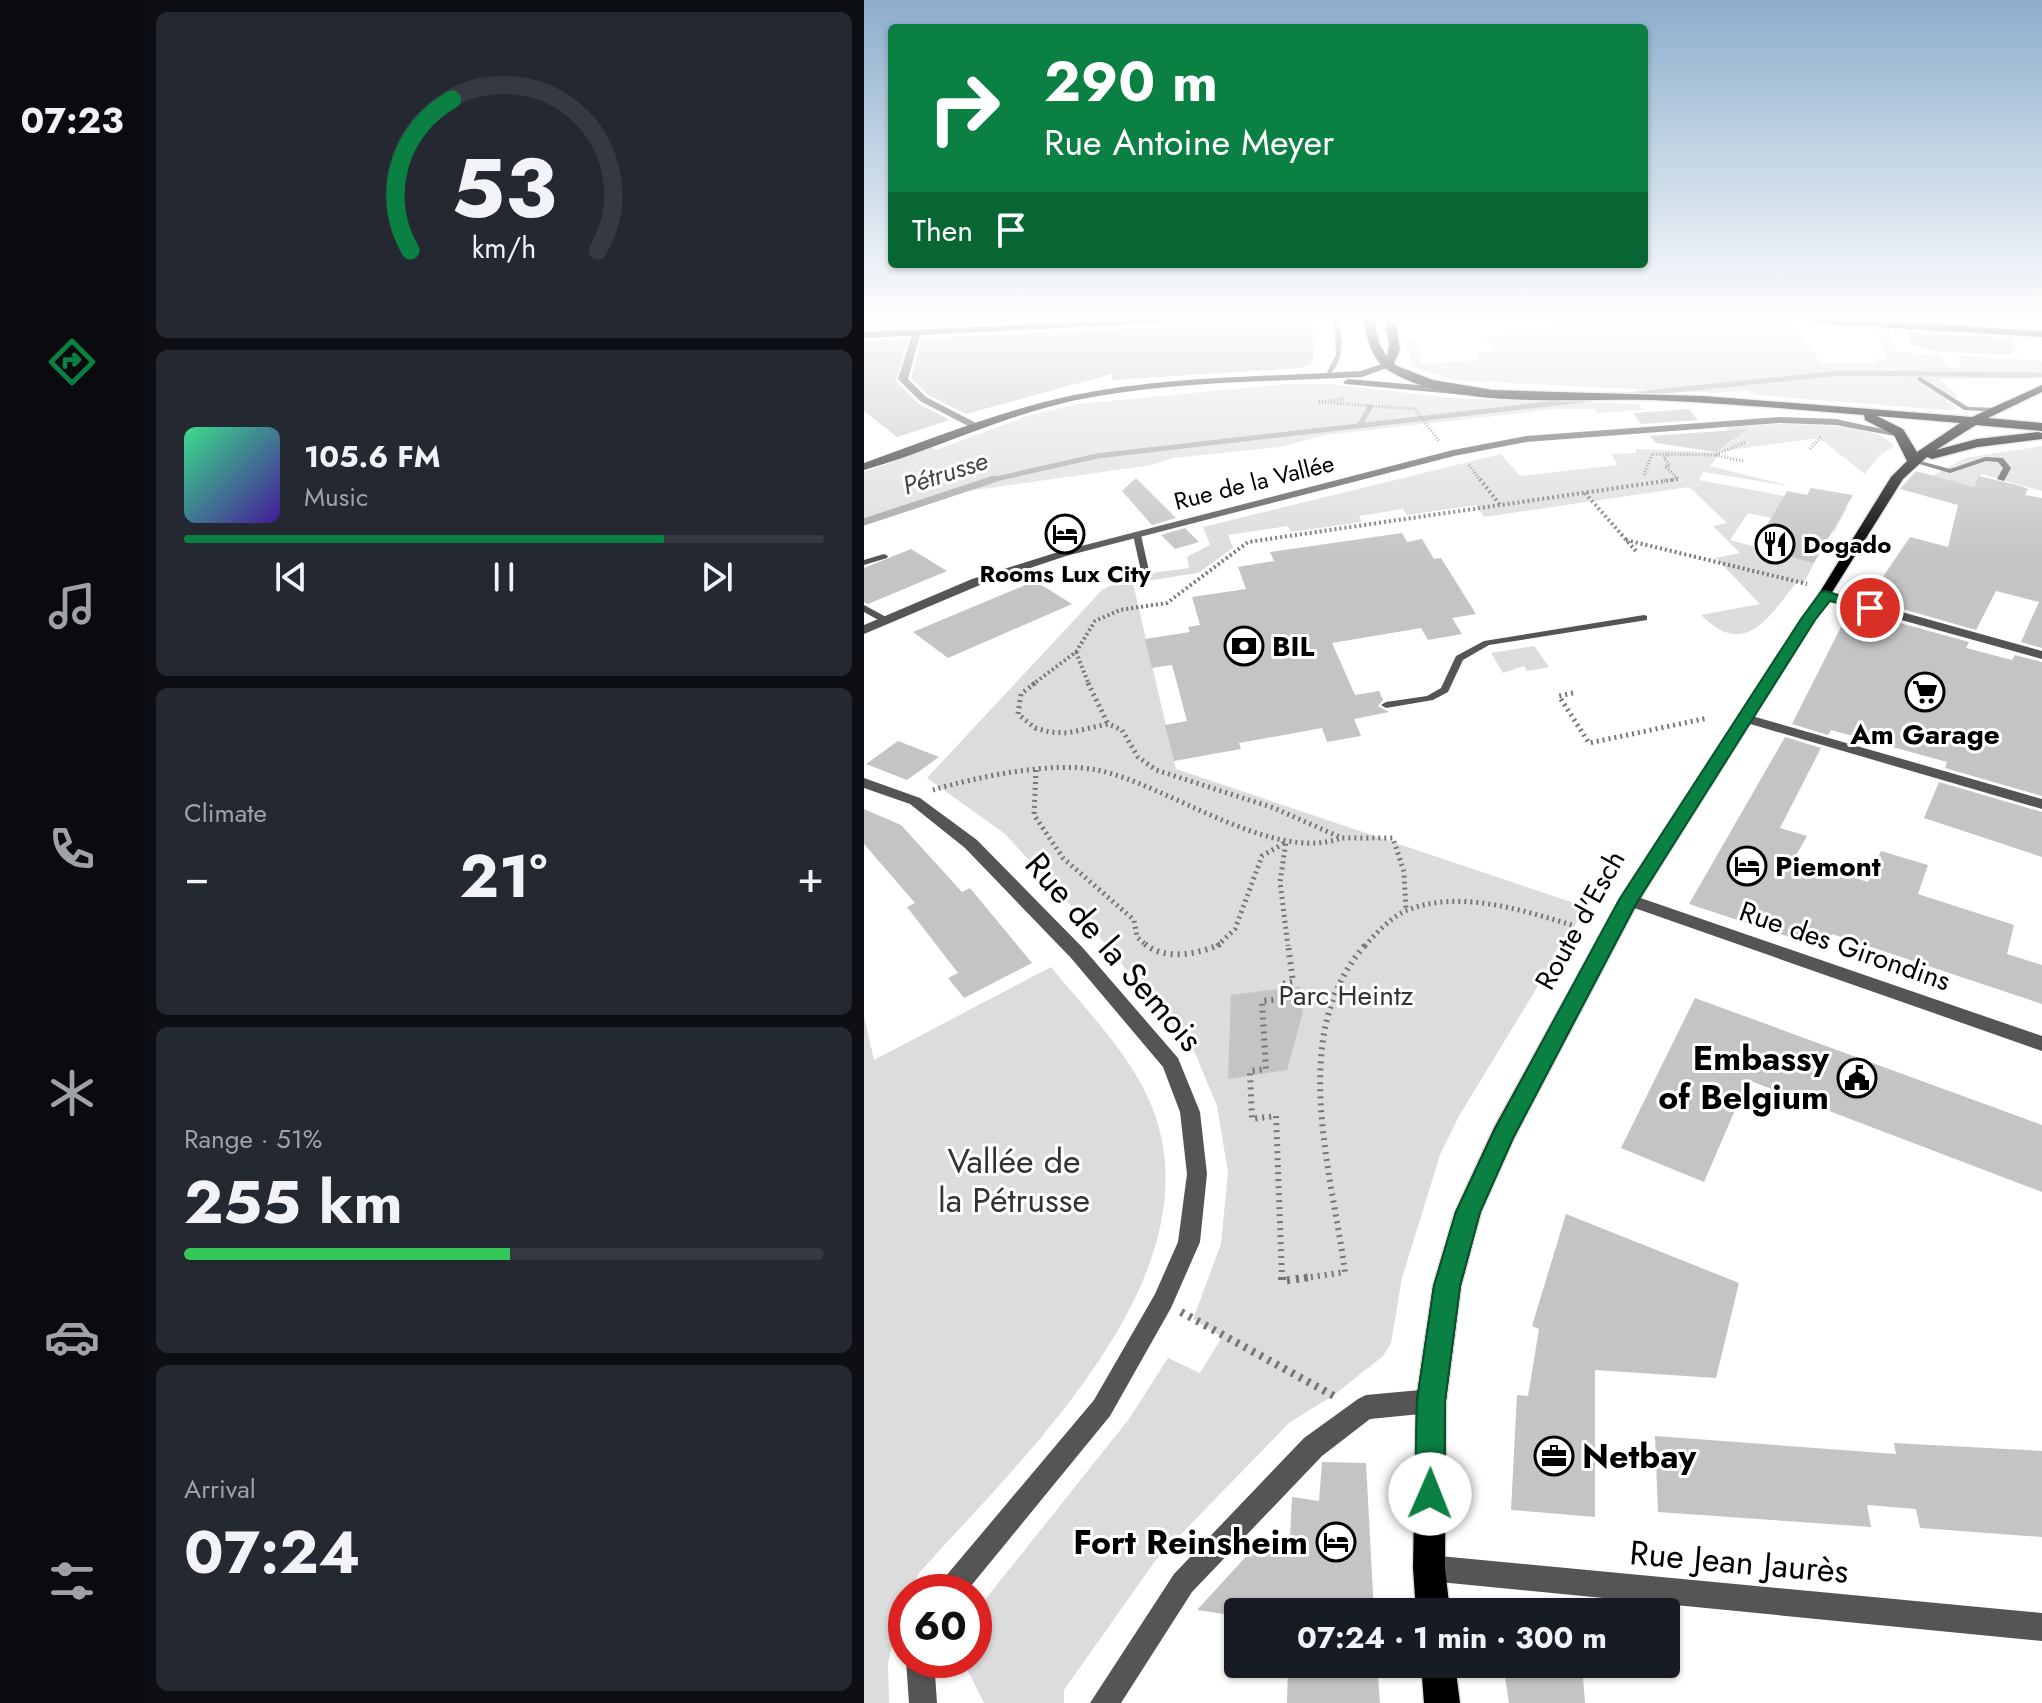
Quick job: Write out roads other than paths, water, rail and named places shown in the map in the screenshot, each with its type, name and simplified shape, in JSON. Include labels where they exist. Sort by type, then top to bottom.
[{"type":"main road","points":[[864,467],[1020,412],[1074,399]]},
{"type":"main road","points":[[1695,399],[2042,427]]},
{"type":"main road","name":"Route d'Esch","points":[[1432,1598],[1429,1568],[1431,1401],[1447,1286],[1468,1212],[1503,1135],[1629,900],[1826,595],[1887,493],[1913,461],[1973,421],[2019,399]]},
{"type":"main road","points":[[1845,409],[1888,423],[1905,435],[1913,461],[1977,443],[2042,436]]},
{"type":"main road","points":[[1439,1678],[1442,1703]]},
{"type":"street","points":[[924,399],[977,427]]},
{"type":"street","name":"Rue de la Vallée","points":[[864,630],[976,582],[1137,535],[1453,453],[1526,439],[1779,420],[1836,422],[1905,435]]},
{"type":"street","points":[[1826,595],[2042,655]]},
{"type":"street","points":[[1745,718],[2042,804]]},
{"type":"street","name":"Rue de la Semois","points":[[864,783],[915,801],[971,844],[1077,953],[1171,1063],[1190,1112],[1197,1174],[1189,1242],[1163,1301],[1102,1408],[964,1574]]},
{"type":"street","name":"Rue des Girondins","points":[[1629,900],[2042,1044]]},
{"type":"street","points":[[1104,1703],[1183,1583],[1313,1447],[1366,1407],[1431,1401]]},
{"type":"street","name":"Rue Jean Jaurès","points":[[1429,1568],[2042,1627]]},
{"type":"street","points":[[921,1678],[923,1703]]},
{"type":"lane","points":[[1951,399],[1966,409],[1997,410]]},
{"type":"lane","points":[[1913,461],[1950,471],[1985,459],[2000,460],[2007,468],[2001,479]]},
{"type":"lane","points":[[1137,535],[1145,571]]},
{"type":"lane","points":[[864,563],[884,556]]},
{"type":"lane","points":[[864,608],[885,620]]},
{"type":"lane","points":[[1386,705],[1430,698],[1445,690],[1459,658],[1487,643],[1644,618]]},
{"type":"waterway","name":"Pétrusse","points":[[990,480],[1097,456],[1588,399]]},
{"type":"waterway","points":[[1360,425],[1370,407]]},
{"type":"waterway","name":"Pétrusse","points":[[990,480],[994,479]]},
{"type":"waterway","name":"Pétrusse","points":[[864,522],[990,480]]},
{"type":"place","name":"Rooms Lux City","points":[[1065,534]]},
{"type":"place","name":"Dogado","points":[[1775,544]]},
{"type":"place","name":"BIL","points":[[1244,646]]},
{"type":"place","name":"Am Garage","points":[[1925,692]]},
{"type":"place","name":"Piemont","points":[[1747,866]]},
{"type":"place","name":"Embassy of Belgium","points":[[1857,1078]]},
{"type":"place","name":"Netbay","points":[[1554,1456]]},
{"type":"place","name":"Fort Reinsheim","points":[[1336,1542]]},
{"type":"park label","name":"Parc Heintz","points":[[1346,995]]},
{"type":"park label","name":"Vallée de la Pétrusse","points":[[1014,1180]]}]
